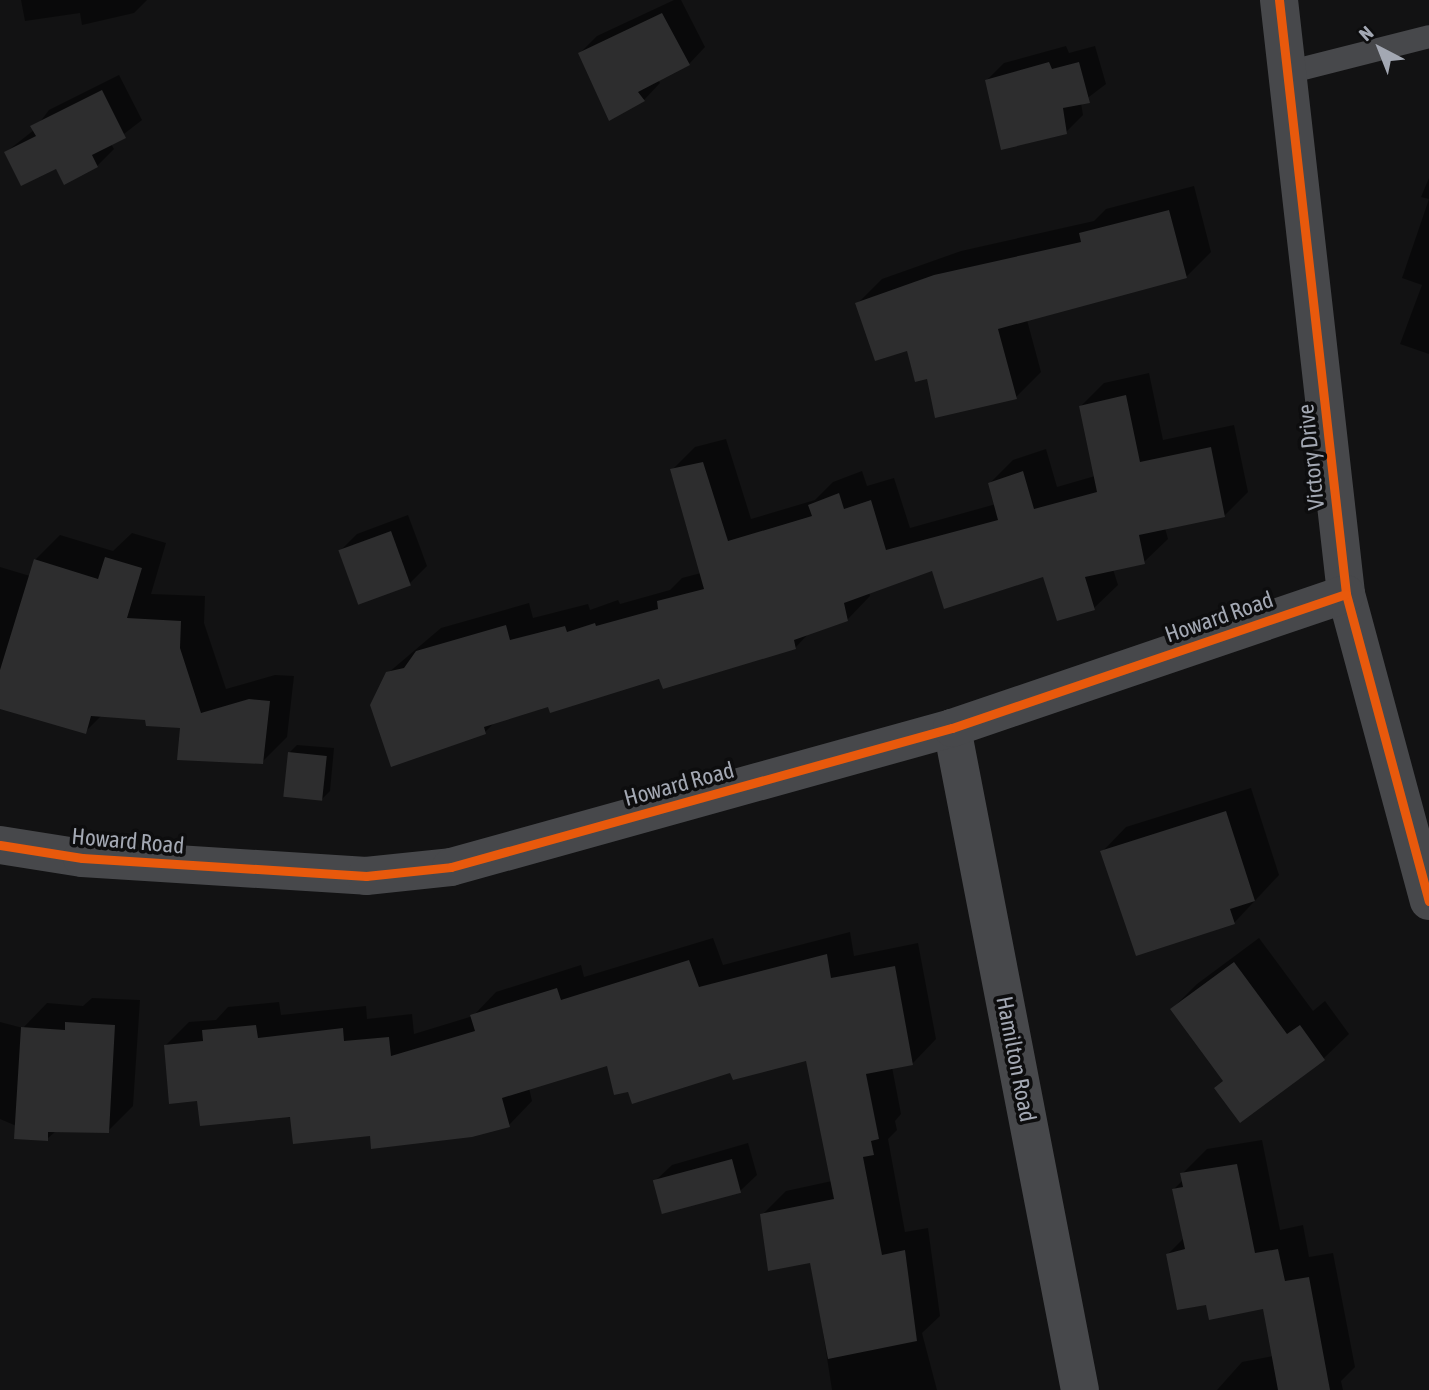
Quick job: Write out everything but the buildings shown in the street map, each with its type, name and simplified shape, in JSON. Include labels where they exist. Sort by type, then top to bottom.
[{"type":"street","name":"Victory Drive","points":[[1279,0],[1346,594],[1429,901]]},
{"type":"street","name":"Howard Road","points":[[0,845],[82,858],[366,876],[451,867],[952,728],[1346,594]]},
{"type":"street","name":"Hamilton Road","points":[[952,728],[1080,1390]]},
{"type":"lane","points":[[1287,72],[1429,36]]},
{"type":"cycle path","points":[[1279,0],[1346,594],[1429,901]]},
{"type":"cycle path","points":[[0,845],[82,858],[366,876],[451,867],[952,728],[1346,594]]}]
